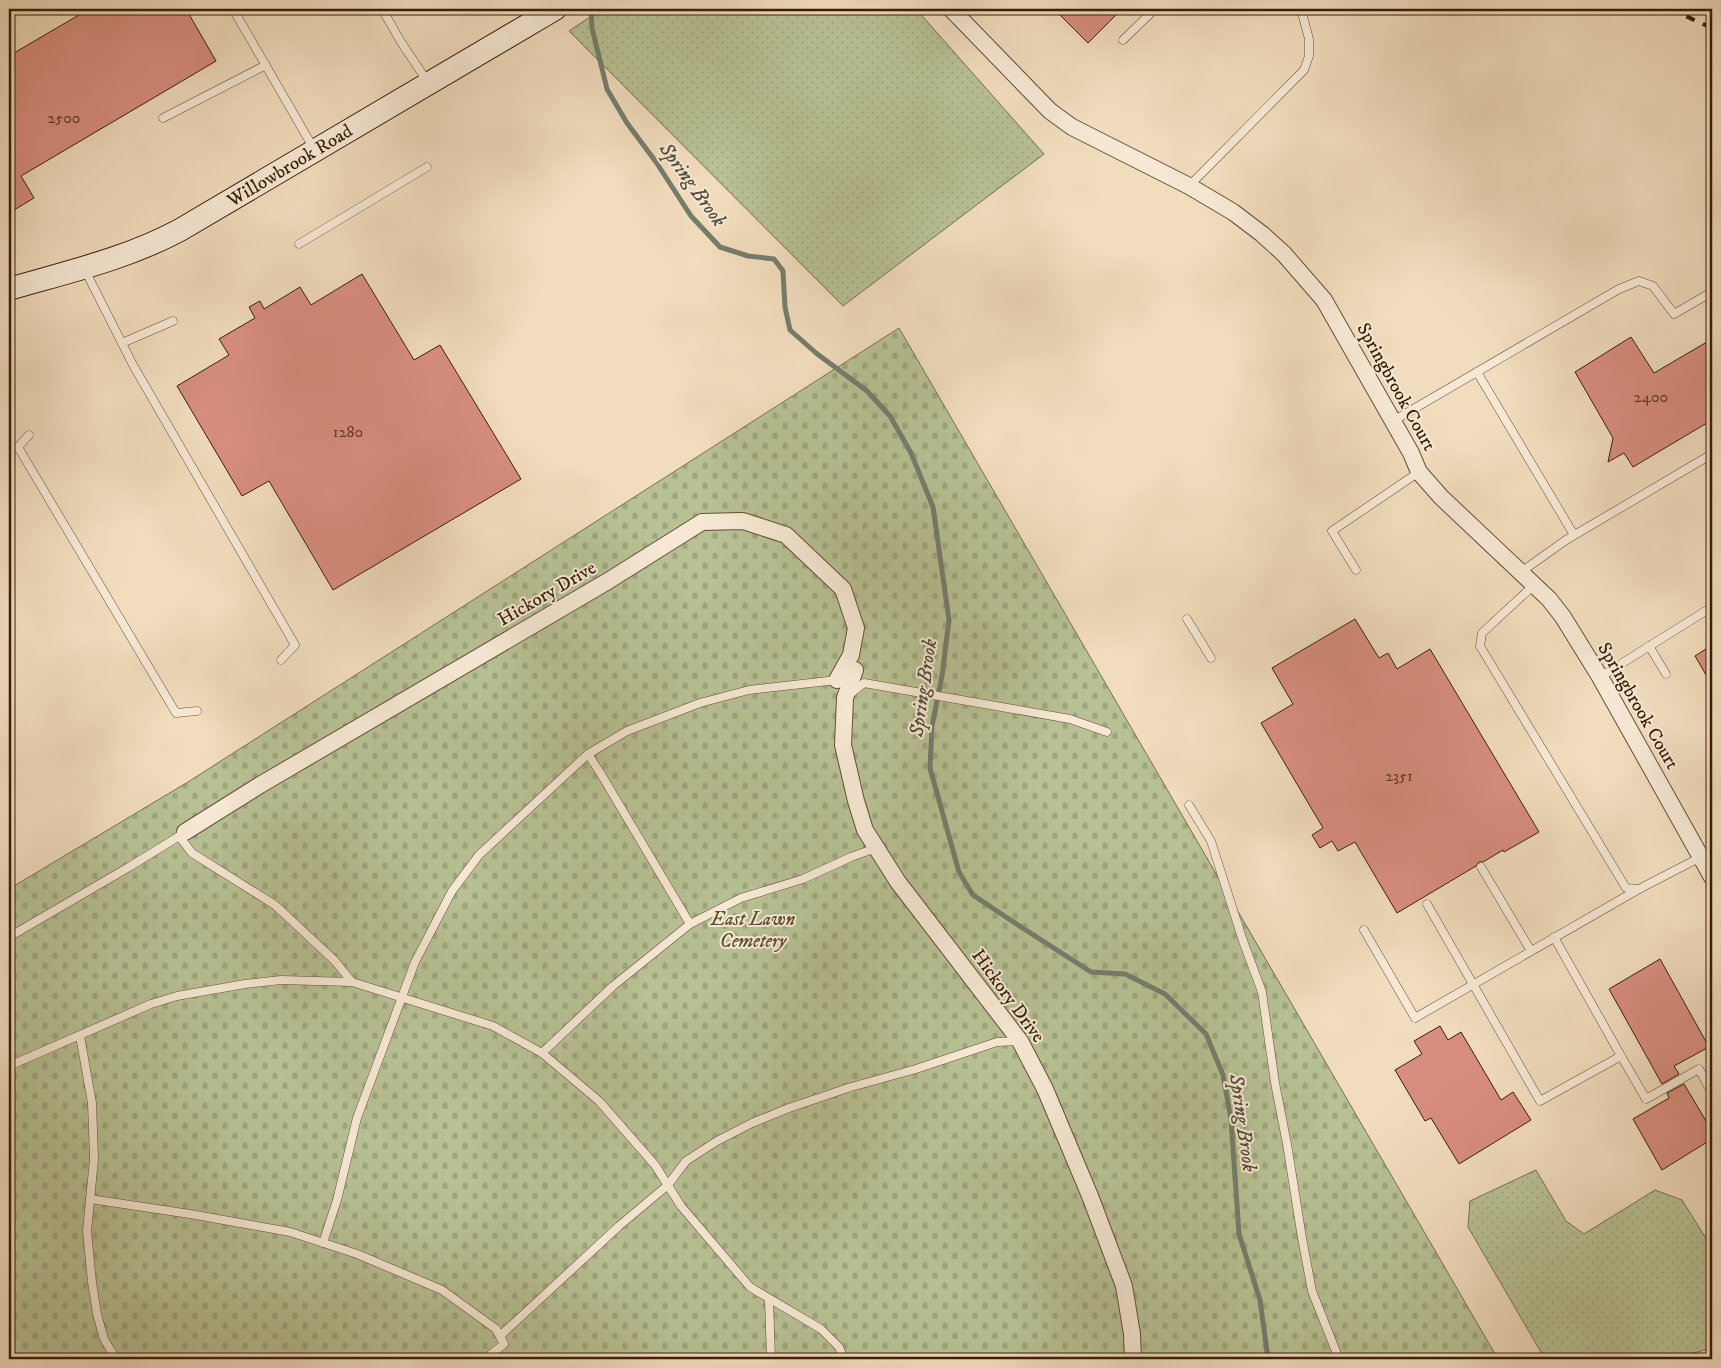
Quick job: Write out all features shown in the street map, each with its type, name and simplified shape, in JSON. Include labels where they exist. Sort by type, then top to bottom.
[{"type":"street","name":"Springbrook Court","points":[[951,9],[1050,111],[1064,122],[1189,186],[1233,212],[1262,234],[1306,278],[1324,300],[1340,327],[1411,453],[1419,472],[1441,497],[1549,599],[1563,617],[1600,677],[1712,877]]},
{"type":"street","name":"Willowbrook Road","points":[[9,289],[84,268],[154,244],[554,10]]},
{"type":"street","name":"Hickory Drive","points":[[182,834],[260,785],[608,581],[702,522],[743,521],[786,535],[843,589],[856,628],[852,655],[837,680]]},
{"type":"street","name":"Hickory Drive","points":[[855,670],[845,698],[844,745],[865,830],[919,911],[1020,1041],[1045,1088],[1090,1196],[1124,1286],[1132,1334],[1133,1359]]},
{"type":"lane","points":[[233,9],[315,150]]},
{"type":"lane","points":[[382,9],[429,84]]},
{"type":"lane","points":[[1123,40],[1155,9]]},
{"type":"lane","points":[[1189,186],[1304,70],[1309,56],[1309,38],[1301,9]]},
{"type":"lane","points":[[163,118],[266,65]]},
{"type":"lane","points":[[299,244],[427,167]]},
{"type":"lane","points":[[84,268],[133,365],[295,645],[281,660]]},
{"type":"lane","points":[[1393,420],[1619,289],[1639,281],[1654,286],[1674,314],[1712,292]]},
{"type":"lane","points":[[122,343],[173,320]]},
{"type":"lane","points":[[1478,372],[1574,536]]},
{"type":"lane","points":[[29,435],[18,447],[176,713],[197,711]]},
{"type":"lane","points":[[1521,572],[1574,536],[1712,454]]},
{"type":"lane","points":[[1356,570],[1332,531],[1419,472]]},
{"type":"lane","points":[[1534,585],[1482,633],[1480,646],[1626,888],[1639,889]]},
{"type":"lane","points":[[1600,677],[1712,607]]},
{"type":"lane","points":[[1187,619],[1211,658]]},
{"type":"lane","points":[[1649,646],[1666,674]]},
{"type":"lane","points":[[323,1243],[337,1200],[357,1118],[415,962],[452,891],[479,855],[588,754],[627,730],[700,703],[749,690],[837,680]]},
{"type":"lane","points":[[845,698],[864,682],[1070,719],[1107,732]]},
{"type":"lane","points":[[588,754],[602,774],[690,924]]},
{"type":"lane","points":[[1189,805],[1210,841],[1262,992],[1275,1083],[1288,1144],[1312,1291],[1339,1359]]},
{"type":"lane","points":[[9,937],[182,834],[192,852],[275,904],[335,961],[352,982]]},
{"type":"lane","points":[[542,1053],[613,986],[690,924],[741,898],[803,878],[850,857],[876,848]]},
{"type":"lane","points":[[1364,930],[1415,1018],[1639,889],[1701,857]]},
{"type":"lane","points":[[1481,867],[1531,950]]},
{"type":"lane","points":[[1427,904],[1540,1101],[1622,1056]]},
{"type":"lane","points":[[1554,937],[1646,1099],[1699,1070],[1712,1093]]},
{"type":"lane","points":[[9,1066],[152,1004],[177,996],[245,984],[281,980],[352,982],[493,1026],[542,1053],[600,1101],[656,1165],[682,1206],[750,1287],[821,1328],[839,1347],[844,1359]]},
{"type":"lane","points":[[80,1036],[92,1103],[94,1159],[87,1231],[97,1314],[104,1339],[113,1358]]},
{"type":"lane","points":[[500,1336],[619,1226],[668,1185],[686,1161],[717,1141],[752,1123],[842,1090],[916,1069],[997,1042],[1020,1041]]},
{"type":"lane","points":[[90,1199],[281,1230],[357,1254],[442,1290],[496,1329],[504,1344],[484,1359]]},
{"type":"lane","points":[[769,1299],[771,1359]]},
{"type":"green space","points":[[602,9],[916,9],[1044,154],[843,306],[569,31]]},
{"type":"green space","name":"East Lawn Cemetery","points":[[899,328],[1498,1359],[9,1359],[9,889],[188,782]]},
{"type":"green space","points":[[1536,1170],[1566,1221],[1584,1234],[1655,1190],[1682,1200],[1712,1248],[1712,1348],[1672,1359],[1545,1359],[1468,1227],[1470,1201]]},
{"type":"building","points":[[89,9],[186,9],[216,61],[21,176],[34,198],[9,213],[9,56]]},
{"type":"building","points":[[1054,9],[1122,9],[1088,43]]},
{"type":"building","points":[[362,274],[414,360],[440,345],[521,479],[333,590],[269,481],[242,496],[177,386],[229,355],[219,339],[255,318],[249,307],[260,301],[264,309],[300,287],[311,305]]},
{"type":"building","points":[[1631,337],[1654,373],[1712,339],[1712,420],[1633,467],[1624,453],[1608,462],[1613,438],[1575,372]]},
{"type":"building","points":[[1355,619],[1379,658],[1388,653],[1397,669],[1430,649],[1539,832],[1504,852],[1503,850],[1483,862],[1479,862],[1476,866],[1397,913],[1355,842],[1338,851],[1332,841],[1320,848],[1312,835],[1323,828],[1261,723],[1293,704],[1272,668]]},
{"type":"building","points":[[1712,645],[1712,685],[1695,656]]},
{"type":"building","points":[[1660,959],[1709,1047],[1674,1066],[1679,1074],[1662,1084],[1609,989]]},
{"type":"building","points":[[1440,1026],[1448,1040],[1461,1032],[1501,1100],[1513,1092],[1531,1120],[1459,1164],[1431,1118],[1425,1121],[1395,1070],[1422,1054],[1414,1041]]},
{"type":"building","points":[[1684,1084],[1712,1131],[1712,1139],[1662,1170],[1633,1119],[1669,1098],[1667,1093]]},
{"type":"waterway","name":"Spring Brook","points":[[591,9],[592,28],[607,89],[627,123],[656,162],[691,216],[720,247],[748,256],[774,259],[783,271],[785,307],[790,330],[816,353],[867,391],[890,416],[911,453],[933,507],[949,620],[942,676],[932,726],[930,768],[959,872],[973,895],[1018,925],[1091,972],[1125,974],[1165,994],[1206,1034],[1223,1075],[1231,1119],[1239,1234],[1260,1300],[1268,1359]]},
{"type":"railway","points":[[1670,9],[1712,28]]}]
